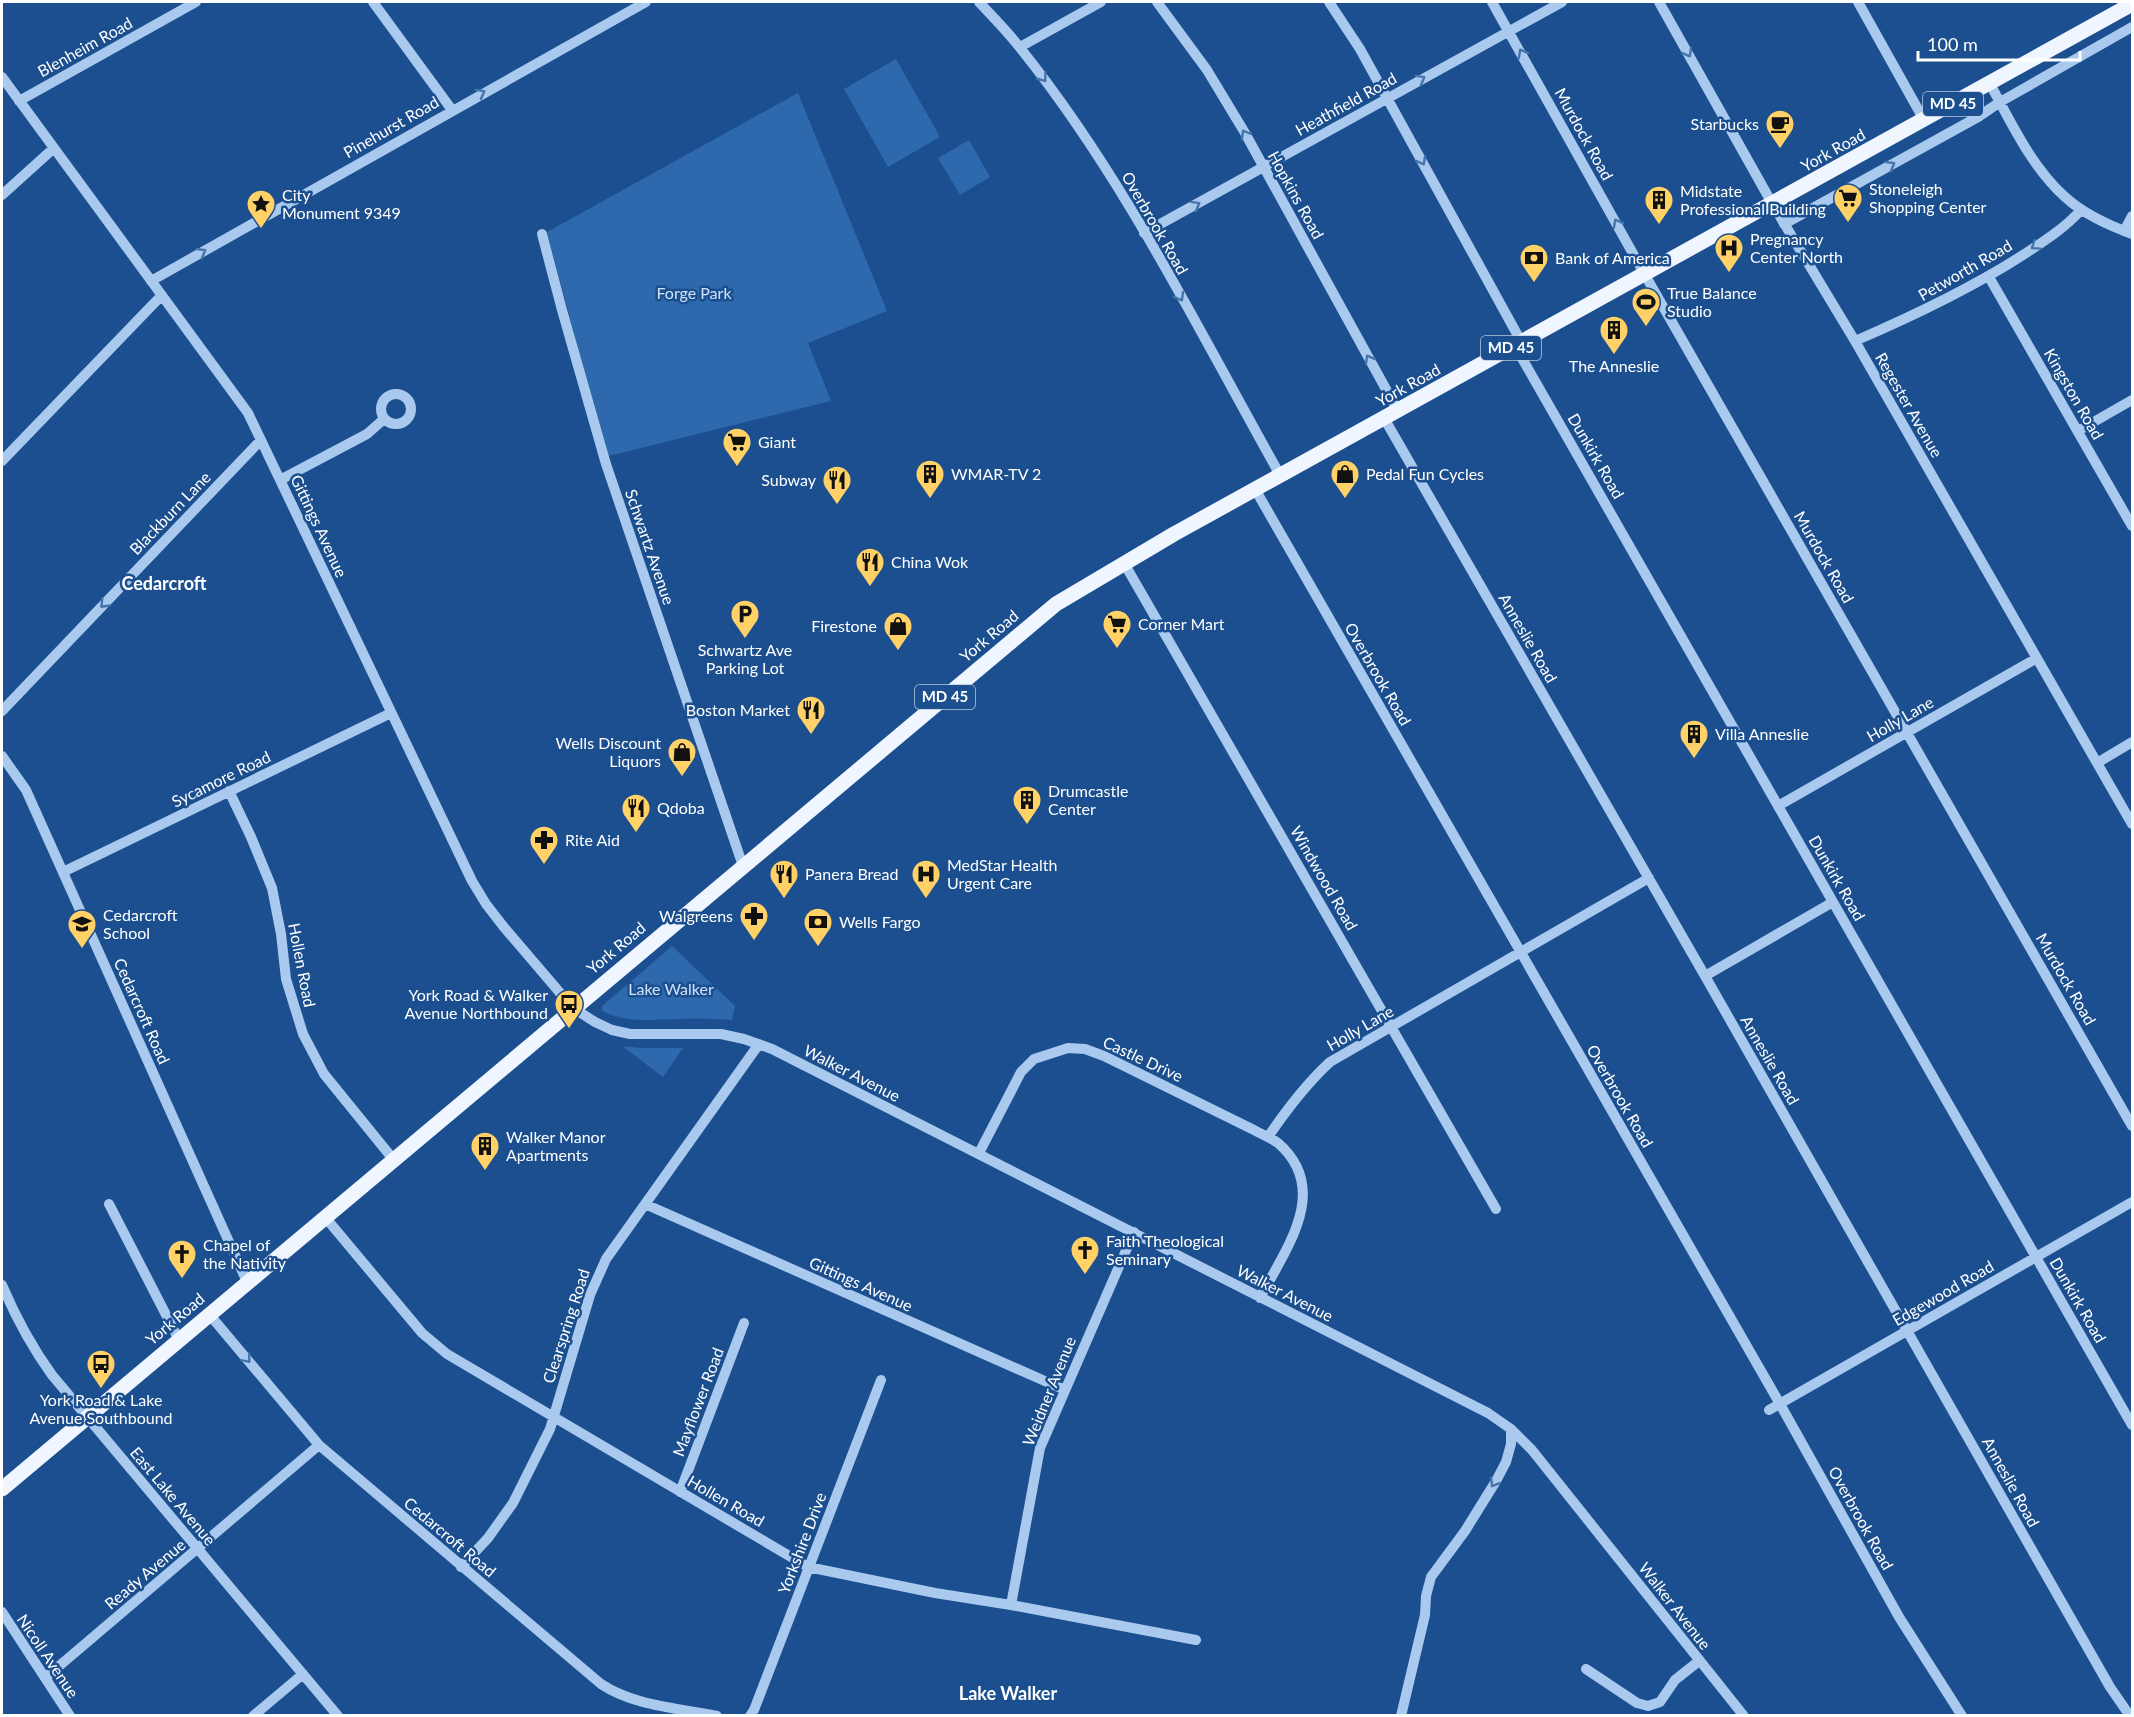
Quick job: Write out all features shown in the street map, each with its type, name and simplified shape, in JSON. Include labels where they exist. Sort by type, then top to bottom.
[{"type":"main road","name":"York Road","points":[[2,1489],[1050,608],[1124,563],[1280,475],[1773,205],[2133,4]]},
{"type":"street","name":"Blenheim Road","points":[[19,101],[196,2]]},
{"type":"street","points":[[373,2],[452,110]]},
{"type":"street","name":"Pinehurst Road","points":[[151,281],[646,2]]},
{"type":"street","name":"Overbrook Road","points":[[979,2],[1020,47],[1079,127],[1144,233],[1280,475]]},
{"type":"street","points":[[1020,47],[1101,2]]},
{"type":"street","name":"Hopkins Road","points":[[1157,2],[1207,70],[1264,167],[1398,411]]},
{"type":"street","name":"Dunkirk Road","points":[[1329,2],[1360,49],[1519,344],[1778,806],[2133,1425]]},
{"type":"street","name":"Murdock Road","points":[[1492,2],[1645,275],[2133,1126]]},
{"type":"street","name":"Heathfield Road","points":[[1144,233],[1562,2]]},
{"type":"street","name":"Regester Avenue","points":[[1659,2],[1773,205],[1856,341],[2133,824]]},
{"type":"street","points":[[1858,2],[1924,120]]},
{"type":"street","points":[[1784,224],[1978,117],[2000,102],[2133,27]]},
{"type":"street","name":"Gittings Avenue","points":[[2,77],[238,399],[261,440],[472,881],[486,904],[573,1008]]},
{"type":"street","points":[[1990,84],[2028,150],[2046,176],[2064,196],[2081,210],[2128,233],[2133,216]]},
{"type":"street","points":[[2,195],[54,148]]},
{"type":"street","name":"Petworth Road","points":[[1856,341],[1917,314],[1989,277],[2059,229],[2081,210]]},
{"type":"street","name":"Schwartz Avenue","points":[[542,234],[606,464],[743,866]]},
{"type":"street","name":"Kingston Road","points":[[1989,277],[2133,526]]},
{"type":"street","points":[[2,461],[162,295]]},
{"type":"street","points":[[2078,431],[2133,400]]},
{"type":"street","name":"Anneslie Road","points":[[1384,418],[2110,1687],[2130,1716]]},
{"type":"street","points":[[280,480],[367,434],[384,419]]},
{"type":"street","name":"Blackburn Lane","points":[[2,711],[261,440]]},
{"type":"street","name":"Overbrook Road","points":[[1255,489],[1780,1404],[1899,1617],[1962,1716]]},
{"type":"street","name":"Windwood Road","points":[[1124,563],[1496,1209]]},
{"type":"street","name":"Holly Lane","points":[[1778,806],[2037,658]]},
{"type":"street","name":"Sycamore Road","points":[[63,872],[391,713]]},
{"type":"street","points":[[2097,763],[2133,742]]},
{"type":"street","name":"Cedarcroft Road","points":[[2,756],[26,790],[247,1282]]},
{"type":"street","name":"Hollen Road","points":[[229,792],[272,888],[286,979],[303,1034],[324,1074],[393,1159]]},
{"type":"street","name":"Holly Lane","points":[[1268,1137],[1290,1104],[1330,1062],[1648,878]]},
{"type":"street","points":[[1705,976],[1833,902]]},
{"type":"street","name":"Walker Avenue","points":[[573,1008],[603,1026],[621,1032],[721,1034],[759,1044],[979,1153],[1470,1403],[1511,1429],[1544,1464],[1744,1716]]},
{"type":"street","name":"Clearspring Road","points":[[461,1567],[488,1538],[513,1503],[550,1429],[596,1280],[606,1259],[759,1044]]},
{"type":"street","name":"Castle Drive","points":[[979,1153],[1021,1072],[1034,1059],[1068,1048],[1085,1049],[1104,1056],[1268,1137]]},
{"type":"street","points":[[1260,1298],[1294,1235],[1304,1193],[1298,1170],[1293,1161],[1277,1142],[1268,1137]]},
{"type":"street","name":"Edgewood Road","points":[[1769,1410],[2133,1202]]},
{"type":"street","points":[[109,1204],[179,1340]]},
{"type":"street","name":"Gittings Avenue","points":[[645,1204],[1065,1390]]},
{"type":"street","name":"Hollen Road","points":[[325,1217],[429,1339],[447,1354],[808,1567],[935,1593],[1196,1640]]},
{"type":"street","name":"Weidner Avenue","points":[[1011,1605],[1038,1459],[1045,1434],[1134,1232]]},
{"type":"street","name":"East Lake Avenue","points":[[2,1286],[19,1325],[38,1355],[87,1417],[338,1716]]},
{"type":"street","name":"Cedarcroft Road","points":[[209,1314],[319,1445],[595,1679],[615,1693],[717,1716]]},
{"type":"street","name":"Mayflower Road","points":[[680,1492],[744,1323]]},
{"type":"street","name":"Yorkshire Drive","points":[[750,1716],[880,1380]]},
{"type":"street","points":[[1401,1716],[1425,1615],[1431,1577],[1465,1531],[1496,1481],[1506,1462],[1511,1444],[1511,1429]]},
{"type":"street","name":"Ready Avenue","points":[[45,1678],[319,1445]]},
{"type":"street","name":"Nicoll Avenue","points":[[2,1612],[70,1716]]},
{"type":"street","points":[[1586,1669],[1636,1703],[1648,1706],[1660,1702],[1676,1680],[1699,1661]]},
{"type":"street","points":[[253,1716],[303,1674]]},
{"type":"green space","points":[[896,59],[940,137],[888,167],[844,89]]},
{"type":"green space","name":"Forge Park","points":[[798,93],[887,311],[808,343],[831,401],[609,456],[547,232]]},
{"type":"green space","points":[[969,140],[990,177],[960,195],[938,158]]},
{"type":"green space","name":"Lake Walker","points":[[672,946],[735,1006],[732,1020],[631,1019],[602,1011],[602,1006]]},
{"type":"green space","name":"Lake Walker","points":[[622,1046],[642,1048],[683,1048],[663,1077]]},
{"type":"place","name":"Starbucks","points":[[1780,150]]},
{"type":"place","name":"Stoneleigh Shopping Center","points":[[1848,224]]},
{"type":"place","name":"Midstate Professional Building","points":[[1659,226]]},
{"type":"place","name":"City Monument 9349","points":[[261,230]]},
{"type":"place","name":"Pregnancy Center North","points":[[1729,274]]},
{"type":"place","name":"Bank of America","points":[[1534,284]]},
{"type":"place","name":"True Balance Studio","points":[[1646,328]]},
{"type":"place","name":"The Anneslie","points":[[1614,356]]},
{"type":"place","name":"Giant","points":[[737,468]]},
{"type":"place","name":"WMAR-TV 2","points":[[930,500]]},
{"type":"place","name":"Pedal Fun Cycles","points":[[1345,500]]},
{"type":"place","name":"Subway","points":[[837,506]]},
{"type":"place","name":"China Wok","points":[[870,588]]},
{"type":"place","name":"Schwartz Ave Parking Lot","points":[[745,640]]},
{"type":"place","name":"Corner Mart","points":[[1117,650]]},
{"type":"place","name":"Firestone","points":[[898,652]]},
{"type":"place","name":"Boston Market","points":[[811,736]]},
{"type":"place","name":"Villa Anneslie","points":[[1694,760]]},
{"type":"place","name":"Wells Discount Liquors","points":[[682,778]]},
{"type":"place","name":"Drumcastle Center","points":[[1027,826]]},
{"type":"place","name":"Qdoba","points":[[636,834]]},
{"type":"place","name":"Rite Aid","points":[[544,866]]},
{"type":"place","name":"Panera Bread","points":[[784,900]]},
{"type":"place","name":"MedStar Health Urgent Care","points":[[926,900]]},
{"type":"place","name":"Walgreens","points":[[754,942]]},
{"type":"place","name":"Wells Fargo","points":[[818,948]]},
{"type":"place","name":"Cedarcroft School","points":[[82,950]]},
{"type":"place","name":"York Road & Walker Avenue Northbound","points":[[569,1030]]},
{"type":"place","name":"Walker Manor Apartments","points":[[485,1172]]},
{"type":"place","name":"Faith Theological Seminary","points":[[1085,1276]]},
{"type":"place","name":"Chapel of the Nativity","points":[[182,1280]]},
{"type":"place","name":"York Road & Lake Avenue Southbound","points":[[101,1390]]},
{"type":"district","name":"Cedarcroft","points":[[164,584]]},
{"type":"district","name":"Lake Walker","points":[[1008,1694]]}]
